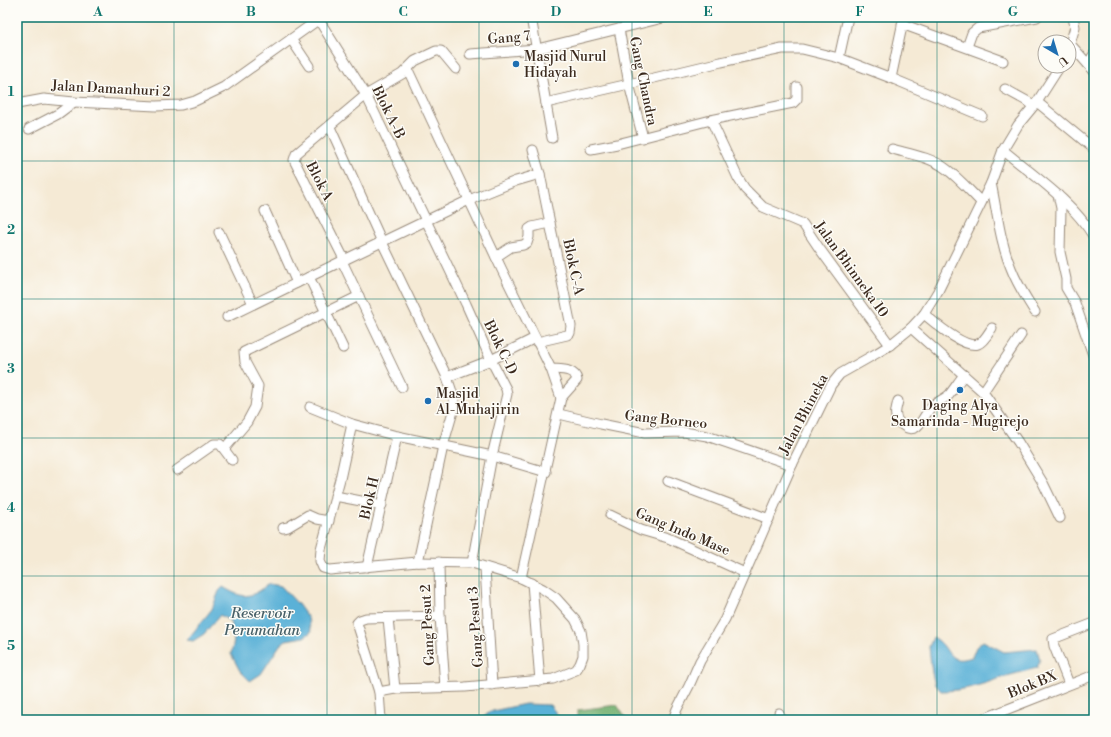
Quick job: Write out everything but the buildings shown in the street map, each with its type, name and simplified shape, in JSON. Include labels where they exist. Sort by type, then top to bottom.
[{"type":"street","points":[[531,17],[552,138]]},
{"type":"street","name":"Gang 7","points":[[470,54],[537,49],[667,17]]},
{"type":"street","points":[[839,58],[848,17]]},
{"type":"street","points":[[967,47],[972,33],[978,28],[1038,17]]},
{"type":"street","points":[[1073,17],[1075,27],[1073,34]]},
{"type":"street","name":"Jalan Damanhuri 2","points":[[17,104],[44,99],[74,102],[163,106],[181,105],[224,87],[319,18]]},
{"type":"street","name":"Blok A-B","points":[[319,18],[366,95],[426,221]]},
{"type":"street","points":[[891,78],[903,20],[1003,61]]},
{"type":"street","name":"Gang Chandra","points":[[619,30],[629,84],[643,138]]},
{"type":"street","points":[[291,39],[309,66]]},
{"type":"street","points":[[546,103],[782,49],[809,50],[839,58],[982,116]]},
{"type":"street","name":"Blok A","points":[[402,388],[343,260],[294,160],[296,154],[330,127],[366,95],[408,70],[409,66],[416,61],[436,51],[441,51],[456,69]]},
{"type":"street","points":[[1077,52],[1094,71]]},
{"type":"street","points":[[1088,64],[1094,54]]},
{"type":"street","points":[[408,70],[496,257],[551,369],[561,398],[559,414],[554,428],[546,472],[521,578]]},
{"type":"street","name":"Jalan Bhineka","points":[[674,720],[677,709],[700,661],[725,619],[792,465],[835,379],[840,374],[890,345],[911,328],[924,314],[938,291],[991,183],[1003,150],[1018,125],[1036,103],[1055,74]]},
{"type":"street","points":[[591,149],[643,138],[711,120],[793,103],[797,99],[797,87]]},
{"type":"street","points":[[1005,89],[1036,103],[1094,149]]},
{"type":"street","points":[[29,129],[58,114],[74,102]]},
{"type":"street","name":"Jalan Bhinneka 10","points":[[711,120],[738,178],[745,189],[763,207],[803,224],[823,255],[890,345]]},
{"type":"street","points":[[330,127],[382,242],[452,390],[454,408],[443,446],[418,562]]},
{"type":"street","points":[[892,149],[930,160],[944,166],[952,172],[981,202]]},
{"type":"street","name":"Blok C-A","points":[[447,377],[536,340],[567,335],[571,330],[571,320],[534,150]]},
{"type":"street","points":[[1003,150],[1073,209],[1094,237]]},
{"type":"street","points":[[227,317],[469,200],[516,181],[540,174]]},
{"type":"street","points":[[991,183],[1004,248],[1011,269],[1022,291],[1036,312]]},
{"type":"street","points":[[1058,195],[1061,208],[1060,252],[1066,279],[1066,288],[1075,303],[1094,358]]},
{"type":"street","points":[[265,211],[297,283]]},
{"type":"street","name":"Blok C-D","points":[[426,221],[491,360],[504,384],[507,394],[492,456],[472,563]]},
{"type":"street","points":[[496,257],[511,247],[527,243],[529,229],[532,227],[550,223]]},
{"type":"street","points":[[219,232],[253,304]]},
{"type":"street","points":[[309,277],[343,348]]},
{"type":"street","points":[[224,448],[247,422],[255,407],[258,386],[245,362],[244,352],[359,296]]},
{"type":"street","points":[[924,314],[947,333],[972,344],[978,344],[982,341],[992,328]]},
{"type":"street","points":[[911,328],[983,392],[1018,442],[1043,483],[1060,518]]},
{"type":"street","points":[[983,392],[1021,335]]},
{"type":"street","points":[[551,369],[570,371],[576,376],[577,380],[561,398]]},
{"type":"street","points":[[898,401],[895,413],[897,420],[905,427],[910,429],[914,428],[921,424],[928,411],[934,405],[949,395],[964,375]]},
{"type":"street","points":[[310,407],[352,424],[397,436],[492,456],[546,472]]},
{"type":"street","name":"Gang Borneo","points":[[559,414],[645,433],[684,432],[707,436],[792,465]]},
{"type":"street","points":[[352,424],[320,554],[322,568],[330,570],[418,562],[472,563],[521,578],[556,598],[575,620],[581,631],[583,644],[583,656],[576,670],[553,679],[492,685],[395,689],[379,692]]},
{"type":"street","name":"Blok H","points":[[367,567],[397,436]]},
{"type":"street","points":[[177,470],[214,444],[220,444],[232,460]]},
{"type":"street","points":[[668,481],[769,519]]},
{"type":"street","points":[[335,496],[382,505]]},
{"type":"street","points":[[283,528],[288,527],[308,515],[317,519],[329,521]]},
{"type":"street","name":"Gang Indo Mase","points":[[610,515],[641,530],[668,538],[745,573]]},
{"type":"street","name":"Gang Pesut 2","points":[[439,562],[440,616],[445,687]]},
{"type":"street","name":"Gang Pesut 3","points":[[485,568],[492,685]]},
{"type":"street","points":[[532,583],[540,681]]},
{"type":"street","points":[[381,720],[379,692],[356,623],[362,619],[440,616]]},
{"type":"street","points":[[388,618],[395,689]]},
{"type":"street","points":[[1069,684],[1053,642],[1053,638],[1094,623]]},
{"type":"street","name":"Blok BX","points":[[980,720],[1094,675]]},
{"type":"green space","points":[[617,705],[627,720],[578,720],[578,710]]},
{"type":"water","name":"Reservoir Perumahan","points":[[269,584],[281,586],[298,604],[308,618],[311,632],[304,637],[286,640],[280,645],[261,674],[250,681],[240,671],[231,654],[234,641],[230,621],[220,615],[204,634],[193,641],[187,640],[212,609],[219,591],[223,587],[236,594],[246,596],[257,592]]},
{"type":"water","points":[[933,637],[939,641],[953,657],[957,659],[972,657],[976,647],[983,641],[1004,652],[1037,649],[1040,660],[1037,668],[972,687],[941,691],[935,685],[932,673],[929,647]]},
{"type":"water","points":[[525,704],[550,705],[561,720],[482,720],[488,712]]},
{"type":"place","name":"Masjid Nurul Hidayah","points":[[516,64]]},
{"type":"place","name":"Daging Alya Samarinda - Mugirejo","points":[[960,390]]},
{"type":"place","name":"Masjid Al-Muhajirin","points":[[428,401]]}]
